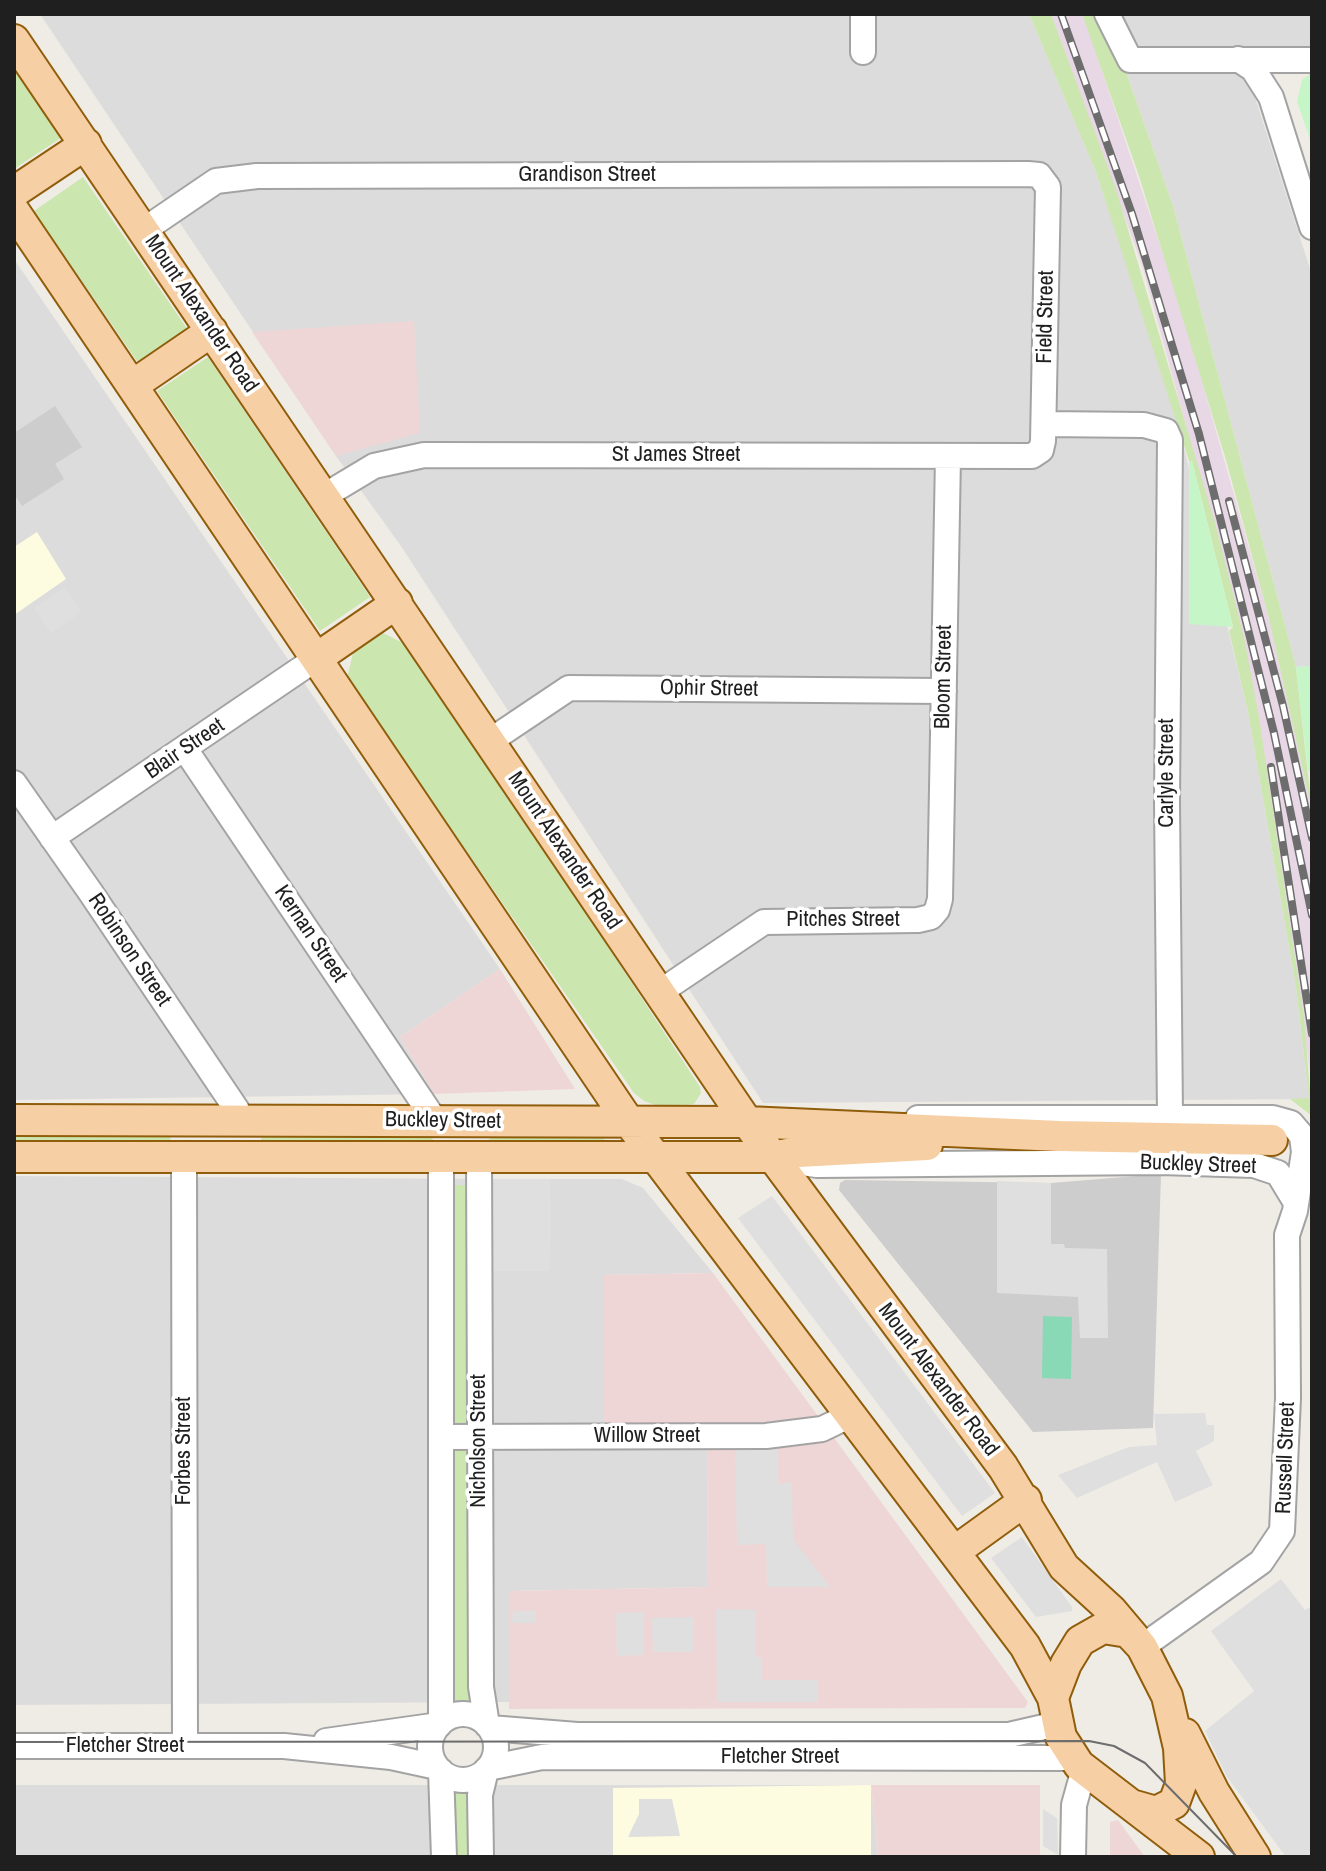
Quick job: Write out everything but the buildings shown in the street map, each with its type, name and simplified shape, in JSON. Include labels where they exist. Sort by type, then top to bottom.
[{"type":"main road","name":"Mount Alexander Road","points":[[14,40],[747,1122],[1026,1500],[1064,1567],[1111,1610],[1140,1645],[1167,1696]]},
{"type":"main road","points":[[14,192],[86,144]]},
{"type":"main road","points":[[14,211],[629,1122],[1032,1655],[1079,1764],[1199,1857]]},
{"type":"main road","points":[[133,385],[212,331]]},
{"type":"main road","points":[[317,658],[397,603]]},
{"type":"main road","points":[[434,1119],[441,1129],[441,1156]]},
{"type":"main road","name":"Buckley Street","points":[[14,1120],[747,1122],[871,1125],[1059,1136],[1272,1140]]},
{"type":"main road","points":[[184,1120],[184,1156]]},
{"type":"main road","points":[[239,1120],[240,1157]]},
{"type":"main road","points":[[479,1122],[479,1156]]},
{"type":"main road","name":"Buckley Street","points":[[14,1157],[772,1157],[798,1152],[1059,1136]]},
{"type":"main road","points":[[954,1552],[1026,1500]]},
{"type":"main road","points":[[1055,1711],[1072,1651],[1088,1635],[1112,1627],[1128,1632],[1140,1645]]},
{"type":"main road","points":[[1135,1806],[1160,1811],[1174,1803],[1180,1788],[1179,1748],[1167,1696]]},
{"type":"main road","points":[[1167,1696],[1214,1792],[1255,1857]]},
{"type":"street","points":[[863,14],[863,52]]},
{"type":"street","points":[[1107,14],[1130,60],[1308,60]]},
{"type":"street","points":[[1238,59],[1253,69],[1271,97],[1312,227]]},
{"type":"street","points":[[1271,97],[1278,79],[1308,60]]},
{"type":"street","name":"Grandison Street","points":[[144,230],[201,189],[231,177],[1028,174],[1045,179]]},
{"type":"street","name":"Field Street","points":[[1037,454],[1041,450],[1044,424],[1049,196],[1045,179]]},
{"type":"street","name":"Carlyle Street","points":[[1044,424],[1144,425],[1166,431],[1172,452],[1167,758],[1170,1116]]},
{"type":"street","name":"St James Street","points":[[324,496],[374,466],[424,455],[1037,454]]},
{"type":"street","name":"Bloom Street","points":[[940,899],[948,456]]},
{"type":"street","name":"Blair Street","points":[[52,838],[317,658]]},
{"type":"street","name":"Ophir Street","points":[[490,741],[569,688],[944,691]]},
{"type":"street","name":"Kernan Street","points":[[185,749],[434,1119]]},
{"type":"street","name":"Robinson Street","points":[[14,783],[237,1110],[239,1120]]},
{"type":"street","name":"Pitches Street","points":[[660,992],[764,922],[925,919],[937,910],[940,899]]},
{"type":"street","name":"Buckley Street","points":[[871,1125],[952,1116],[1273,1118],[1291,1123],[1300,1133],[1304,1145],[1295,1201]]},
{"type":"street","name":"Forbes Street","points":[[184,1156],[185,1746]]},
{"type":"street","name":"Nicholson Street","points":[[440,1723],[441,1156]]},
{"type":"street","name":"Nicholson Street","points":[[479,1156],[481,1687],[488,1727]]},
{"type":"street","name":"Buckley Street","points":[[772,1157],[817,1165],[1161,1162],[1254,1165],[1278,1173],[1295,1201]]},
{"type":"street","name":"Russell Street","points":[[1140,1645],[1261,1562],[1282,1531],[1288,1375],[1287,1235],[1295,1201]]},
{"type":"street","name":"Willow Street","points":[[442,1437],[766,1436],[822,1429],[849,1416]]},
{"type":"street","name":"Fletcher Street","points":[[488,1727],[577,1735],[1009,1735],[1055,1711]]},
{"type":"street","points":[[444,1857],[439,1769],[430,1747],[440,1723],[465,1714],[488,1727],[496,1748],[480,1795],[481,1857]]},
{"type":"street","name":"Fletcher Street","points":[[284,1746],[440,1723]]},
{"type":"street","name":"Fletcher Street","points":[[14,1746],[284,1746],[391,1757],[439,1769]]},
{"type":"street","name":"Fletcher Street","points":[[487,1769],[548,1757],[1079,1764]]},
{"type":"street","points":[[1073,1857],[1079,1764]]},
{"type":"street","points":[[439,1769],[463,1779],[487,1769]]},
{"type":"shaded area","points":[[40,14],[1029,14],[1096,172],[1177,419],[1248,712],[1296,987],[1309,1099],[763,1103],[401,546],[336,456]]},
{"type":"shaded area","points":[[1051,14],[1082,14],[1091,38],[1182,311],[1268,615],[1312,811],[1312,1084],[1244,637],[1142,265]]},
{"type":"shaded area","points":[[1118,14],[1312,14],[1312,50],[1135,52]]},
{"type":"shaded area","points":[[1125,69],[1238,72],[1252,88],[1312,275],[1312,666],[1296,667],[1173,206]]},
{"type":"shaded area","points":[[14,259],[500,969],[400,1037],[434,1094],[14,1100]]},
{"type":"shaded area","points":[[414,321],[420,433],[336,456],[252,332]]},
{"type":"shaded area","points":[[55,406],[82,447],[55,464],[64,479],[22,506],[14,494],[14,433]]},
{"type":"shaded area","points":[[37,532],[66,579],[14,615],[14,547]]},
{"type":"shaded area","points":[[65,587],[82,612],[51,633],[34,608]]},
{"type":"shaded area","points":[[500,969],[575,1089],[434,1094],[400,1037]]},
{"type":"shaded area","points":[[1161,1174],[1153,1428],[1033,1432],[839,1190],[840,1183],[845,1180],[1051,1183]]},
{"type":"shaded area","points":[[14,1176],[487,1179],[549,1271],[550,1179],[622,1179],[643,1188],[713,1273],[604,1275],[707,1437],[708,1587],[509,1591],[509,1702],[14,1705]]},
{"type":"shaded area","points":[[487,1179],[550,1179],[549,1271],[486,1271]]},
{"type":"shaded area","points":[[997,1181],[1051,1183],[1051,1244],[1064,1244],[1065,1248],[1107,1249],[1108,1338],[1080,1338],[1078,1297],[997,1293]]},
{"type":"shaded area","points":[[772,1196],[995,1493],[962,1516],[738,1218]]},
{"type":"shaded area","points":[[713,1273],[1028,1702],[1025,1708],[509,1709],[509,1591],[708,1587],[707,1437],[604,1436],[604,1275]]},
{"type":"shaded area","points":[[1205,1413],[1207,1425],[1214,1425],[1214,1441],[1196,1451],[1213,1485],[1175,1502],[1157,1462],[1077,1498],[1058,1475],[1129,1447],[1157,1445],[1154,1414]]},
{"type":"shaded area","points":[[735,1442],[778,1442],[778,1484],[792,1482],[793,1539],[830,1587],[767,1587],[766,1544],[737,1545]]},
{"type":"shaded area","points":[[1022,1537],[1072,1611],[1036,1617],[991,1558]]},
{"type":"shaded area","points":[[1281,1579],[1305,1610],[1312,1606],[1312,1857],[1286,1857],[1227,1777],[1205,1731],[1254,1691],[1211,1631]]},
{"type":"shaded area","points":[[716,1609],[756,1610],[756,1657],[762,1658],[762,1680],[818,1680],[818,1702],[717,1702]]},
{"type":"shaded area","points":[[513,1611],[536,1611],[536,1623],[512,1623]]},
{"type":"shaded area","points":[[643,1612],[644,1655],[617,1656],[616,1613]]},
{"type":"shaded area","points":[[694,1617],[694,1652],[653,1652],[652,1618]]},
{"type":"shaded area","points":[[14,1785],[871,1785],[878,1857],[14,1857]]},
{"type":"shaded area","points":[[871,1785],[1040,1785],[1040,1857],[878,1857]]},
{"type":"shaded area","points":[[871,1785],[871,1857],[613,1857],[613,1788]]},
{"type":"shaded area","points":[[639,1799],[672,1799],[680,1836],[628,1837],[639,1814]]},
{"type":"shaded area","points":[[1043,1809],[1057,1818],[1058,1855],[1043,1846]]},
{"type":"shaded area","points":[[1118,1820],[1145,1857],[1110,1857],[1110,1822]]},
{"type":"green space","points":[[1029,14],[1051,14],[1116,189],[1215,523],[1244,637],[1259,717],[1304,1018],[1312,1116],[1290,1099],[1309,1098],[1296,987],[1248,712],[1229,631],[1233,627],[1192,461],[1189,461],[1096,172]]},
{"type":"green space","points":[[1082,14],[1100,14],[1125,69],[1173,206],[1296,667],[1312,811],[1268,615],[1226,460],[1139,176]]},
{"type":"green space","points":[[14,68],[61,138],[14,169]]},
{"type":"green space","points":[[1312,72],[1312,145],[1297,102],[1302,80]]},
{"type":"green space","points":[[83,177],[188,330],[139,364],[34,211]]},
{"type":"green space","points":[[208,357],[370,597],[320,631],[157,391]]},
{"type":"green space","points":[[1189,461],[1192,461],[1233,627],[1189,624]]},
{"type":"green space","points":[[379,631],[411,647],[700,1087],[701,1093],[694,1104],[664,1108],[644,1101],[634,1093],[347,678],[355,645]]},
{"type":"green space","points":[[1312,666],[1312,770],[1308,771],[1296,667]]},
{"type":"green space","points":[[14,1128],[170,1134],[171,1143],[14,1148]]},
{"type":"green space","points":[[261,1131],[432,1133],[433,1142],[270,1149],[261,1141]]},
{"type":"green space","points":[[600,1133],[609,1146],[489,1145],[488,1140],[496,1134]]},
{"type":"green space","points":[[446,1185],[465,1185],[468,1414],[465,1427],[457,1428],[451,1419]]},
{"type":"green space","points":[[1043,1316],[1072,1317],[1071,1379],[1042,1378]]},
{"type":"green space","points":[[463,1444],[471,1451],[473,1699],[462,1707],[456,1705],[451,1697],[448,1458],[455,1445]]},
{"type":"green space","points":[[464,1786],[470,1788],[473,1857],[451,1857],[451,1793]]},
{"type":"tram line","points":[[14,1742],[1089,1741],[1114,1746],[1145,1763],[1237,1857]]},
{"type":"railway","points":[[1061,14],[1132,214],[1199,434],[1274,733],[1312,915]]},
{"type":"railway","points":[[1229,501],[1283,706],[1312,838]]},
{"type":"railway","points":[[1271,767],[1312,1034]]}]
